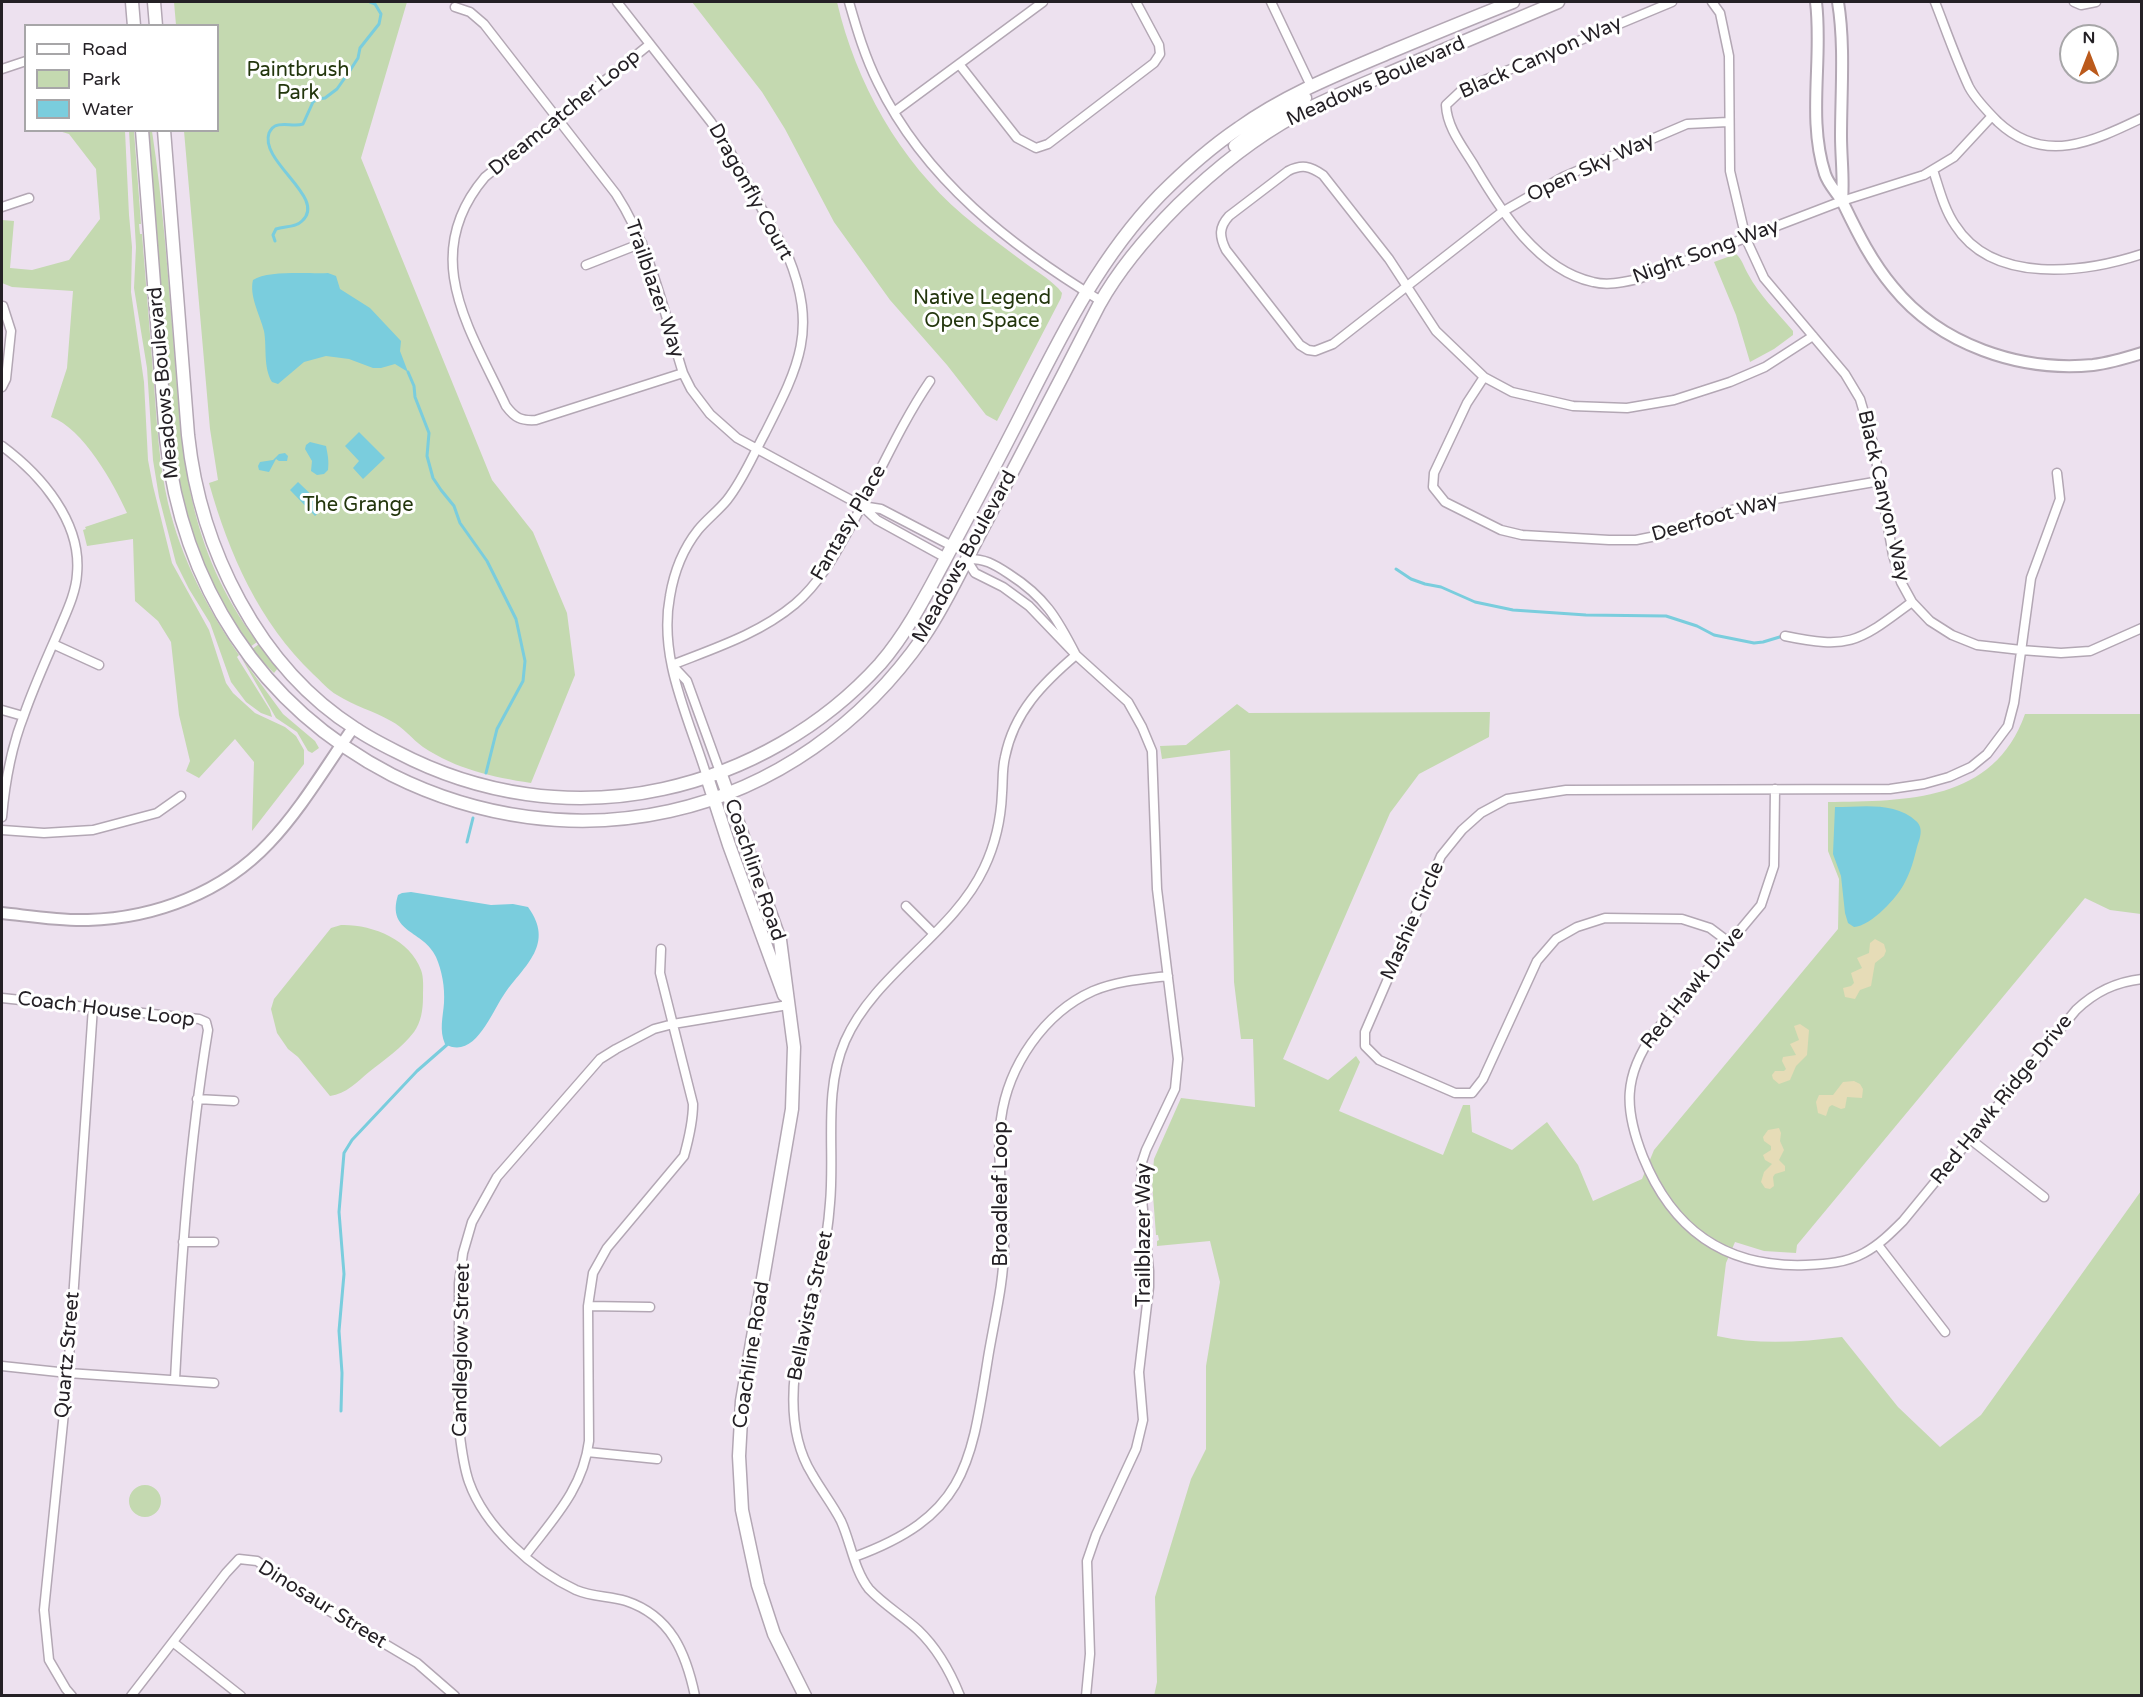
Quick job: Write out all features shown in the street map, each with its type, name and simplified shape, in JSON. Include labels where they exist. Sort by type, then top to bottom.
[{"type":"main road","points":[[132,2],[134,24]]},
{"type":"main road","points":[[154,2],[156,24]]},
{"type":"main road","name":"Meadows Boulevard","points":[[164,132],[188,435],[196,487],[216,553],[231,586],[264,639],[311,693],[353,728],[440,772],[489,788],[518,794],[574,798],[628,796],[677,786],[706,777],[776,747],[844,698],[880,664],[920,607],[1086,292],[1126,234],[1180,177],[1237,129],[1311,86],[1513,2]]},
{"type":"main road","name":"Meadows Boulevard","points":[[142,132],[166,438],[174,492],[190,546],[211,596],[247,653],[296,709],[341,745],[388,772],[432,793],[515,816],[573,821],[609,820],[656,814],[713,798],[760,780],[829,738],[872,699],[907,660],[926,633],[1101,301],[1157,228],[1214,172],[1265,134],[1319,103],[1558,2]]},
{"type":"main road","points":[[1214,172],[1223,156],[1248,135],[1308,96],[1311,86]]},
{"type":"main road","points":[[966,559],[961,546],[993,483],[997,463]]},
{"type":"main road","name":"Coachline Road","points":[[720,772],[780,940],[794,1047],[792,1108],[742,1401],[739,1456],[742,1510],[758,1586],[774,1634],[805,1695]]},
{"type":"main road","name":"Coachline Road","points":[[706,777],[777,980],[788,1005]]},
{"type":"street","name":"Dragonfly Court","points":[[617,2],[711,122],[728,148],[788,256],[795,273],[803,318],[800,352],[790,384],[737,485],[720,508],[697,531],[679,563],[671,589],[668,615],[669,648],[674,681],[706,777]]},
{"type":"street","points":[[849,2],[864,52],[894,112],[920,150],[950,186],[980,215],[1027,251],[1101,301]]},
{"type":"street","points":[[894,112],[1043,2]]},
{"type":"street","points":[[959,64],[1017,138],[1036,148],[1048,144],[1154,63],[1160,54],[1159,45],[1136,2]]},
{"type":"street","points":[[1271,2],[1311,86]]},
{"type":"street","name":"Black Canyon Way","points":[[1446,105],[1463,89],[1672,2]]},
{"type":"street","name":"Black Canyon Way","points":[[1712,2],[1720,14],[1729,56],[1730,171],[1746,239],[1764,278],[1845,374],[1860,399],[1873,443],[1893,555],[1901,582],[1912,602],[1930,621],[1952,635],[1977,645],[2021,650],[2061,653],[2090,651],[2142,628]]},
{"type":"street","points":[[1816,2],[1817,119],[1825,175],[1832,189],[1842,201],[1860,240],[1893,288],[1922,315],[1959,340],[2001,357],[2048,365],[2094,365],[2142,353]]},
{"type":"street","points":[[1838,2],[1841,33],[1840,140],[1844,181],[1842,201]]},
{"type":"street","points":[[1935,2],[1970,89],[1992,116],[2010,133],[2037,145],[2058,147],[2088,141],[2142,118]]},
{"type":"street","points":[[2073,2],[2082,5],[2096,2]]},
{"type":"street","name":"Trailblazer Way","points":[[455,7],[470,12],[484,24],[616,194],[642,243],[683,374],[710,414],[737,438],[862,506],[877,520],[946,558]]},
{"type":"street","name":"Dreamcatcher Loop","points":[[650,44],[495,167],[475,189],[458,223],[454,241],[453,275],[459,303],[506,406],[516,418],[536,420],[683,374]]},
{"type":"street","points":[[2,69],[24,62]]},
{"type":"street","name":"Night Song Way","points":[[1446,105],[1451,128],[1502,212],[1537,250],[1565,272],[1593,282],[1614,284],[1638,279],[1842,201],[1924,175],[1954,157],[1992,116]]},
{"type":"street","name":"Open Sky Way","points":[[1408,286],[1323,175],[1307,166],[1288,171],[1229,216],[1220,232],[1226,250],[1300,345],[1315,351],[1333,344],[1408,286],[1502,212],[1563,177],[1687,124],[1728,122]]},
{"type":"street","points":[[1933,170],[1955,226],[1977,249],[2002,263],[2028,268],[2079,269],[2142,254]]},
{"type":"street","points":[[2,207],[29,198]]},
{"type":"street","points":[[586,265],[642,243]]},
{"type":"street","points":[[1408,286],[1436,331],[1484,377],[1512,392],[1574,406],[1627,408],[1674,400],[1730,382],[1765,367],[1813,336]]},
{"type":"street","points":[[2,387],[6,379],[11,331],[3,306]]},
{"type":"street","name":"Deerfoot Way","points":[[1484,377],[1467,404],[1434,473],[1433,487],[1445,502],[1501,530],[1522,534],[1636,540],[1666,534],[1728,511],[1775,499],[1880,481]]},
{"type":"street","name":"Fantasy Place","points":[[672,665],[752,633],[795,603],[823,573],[862,506],[914,405],[930,381]]},
{"type":"street","points":[[2,446],[18,458],[61,507],[75,541],[77,574],[69,606],[23,716],[10,759],[2,817]]},
{"type":"street","name":"Mashie Circle","points":[[1730,943],[1710,928],[1682,919],[1605,918],[1577,927],[1556,939],[1537,961],[1483,1079],[1472,1093],[1455,1093],[1379,1060],[1365,1046],[1365,1032],[1441,856],[1462,830],[1481,813],[1508,799],[1566,790],[1890,789],[1924,784],[1949,777],[1971,767],[1987,754],[2008,726],[2014,703],[2031,578],[2060,499],[2057,473]]},
{"type":"street","name":"Trailblazer Way","points":[[862,506],[881,509],[952,546]]},
{"type":"street","name":"Trailblazer Way","points":[[1076,655],[1056,618],[1027,585],[982,558],[966,559],[975,573],[1003,587],[1029,606],[1076,655],[1128,702],[1152,751],[1155,864],[1177,1042],[1177,1075],[1175,1089],[1146,1150],[1141,1174],[1149,1271],[1139,1372],[1143,1420],[1136,1449],[1096,1535],[1088,1561],[1090,1654],[1086,1695]]},
{"type":"street","points":[[1785,636],[1818,643],[1838,643],[1856,639],[1869,634],[1912,602]]},
{"type":"street","points":[[53,644],[99,665]]},
{"type":"street","name":"Bellavista Street","points":[[960,1695],[939,1654],[919,1630],[870,1590],[858,1570],[840,1520],[811,1473],[801,1450],[793,1409],[795,1372],[828,1226],[831,1200],[833,1092],[837,1062],[856,1019],[867,1004],[972,889],[987,861],[998,821],[1005,758],[1015,726],[1029,702],[1047,680],[1076,655]]},
{"type":"street","points":[[672,665],[687,681],[720,772]]},
{"type":"street","points":[[2,710],[23,716]]},
{"type":"street","points":[[2,913],[63,919],[109,918],[155,910],[200,893],[237,871],[269,843],[302,802],[353,728]]},
{"type":"street","name":"Red Hawk Drive","points":[[1775,789],[1775,854],[1771,879],[1761,905],[1641,1051],[1630,1082],[1629,1111],[1632,1126],[1650,1174],[1667,1204],[1694,1231],[1727,1252],[1744,1258],[1778,1264],[1830,1264],[1862,1254],[1878,1245]]},
{"type":"street","points":[[2,830],[44,833],[93,830],[157,813],[181,796]]},
{"type":"street","points":[[906,906],[933,933]]},
{"type":"street","points":[[525,1556],[574,1489],[587,1452],[588,1306],[593,1273],[607,1248],[684,1156],[693,1123],[693,1104],[660,973],[661,949]]},
{"type":"street","name":"Broadleaf Loop","points":[[854,1557],[907,1533],[928,1518],[955,1487],[972,1448],[1003,1265],[1001,1120],[1016,1068],[1042,1031],[1071,1004],[1110,985],[1168,976]]},
{"type":"street","name":"Red Hawk Ridge Drive","points":[[1878,1245],[1902,1221],[2086,1000],[2114,985],[2142,980]]},
{"type":"street","name":"Coach House Loop","points":[[2,998],[199,1018],[206,1023],[208,1030],[197,1099],[183,1242],[175,1380]]},
{"type":"street","name":"Candleglow Street","points":[[695,1695],[684,1653],[663,1624],[646,1611],[627,1602],[576,1590],[510,1544],[478,1501],[469,1481],[459,1428],[459,1283],[463,1253],[472,1222],[497,1177],[600,1059],[654,1029],[788,1005]]},
{"type":"street","name":"Quartz Street","points":[[72,1695],[49,1660],[44,1610],[68,1373],[93,1007]]},
{"type":"street","points":[[197,1099],[234,1101]]},
{"type":"street","points":[[1970,1139],[2044,1197]]},
{"type":"street","points":[[183,1242],[213,1242]]},
{"type":"street","points":[[1878,1245],[1945,1332]]},
{"type":"street","points":[[588,1306],[650,1307]]},
{"type":"street","points":[[2,1366],[213,1383]]},
{"type":"street","points":[[587,1452],[657,1459]]},
{"type":"street","name":"Dinosaur Street","points":[[131,1695],[239,1559],[256,1561],[321,1606],[417,1663],[455,1695]]},
{"type":"street","points":[[174,1643],[241,1695]]},
{"type":"green space","name":"The Grange","points":[[174,2],[407,2],[361,158],[492,480],[533,532],[567,613],[575,675],[531,783],[488,775],[448,761],[423,747],[395,724],[331,691],[294,654],[277,632],[248,586],[236,561],[209,483],[218,480],[210,429],[184,132],[219,132],[219,24],[176,24]]},
{"type":"green space","name":"Native Legend Open Space","points":[[692,2],[837,2],[845,32],[868,90],[900,145],[919,170],[963,215],[1050,281],[1062,293],[997,421],[986,415],[947,365],[890,300],[834,222],[785,129],[762,92]]},
{"type":"green space","points":[[62,132],[125,132],[132,247],[131,292],[144,382],[148,460],[172,563],[209,630],[226,683],[233,693],[255,713],[285,727],[296,736],[304,750],[304,764],[252,831],[254,762],[235,739],[199,778],[186,771],[190,761],[179,715],[171,642],[158,621],[135,601],[133,539],[87,546],[83,530],[86,529],[85,527],[127,513],[106,473],[86,445],[63,423],[51,417],[67,368],[73,291],[12,287],[2,283],[2,220],[14,221],[10,268],[32,270],[69,260],[100,219],[96,169],[69,134]]},
{"type":"green space","points":[[129,132],[134,132],[141,224],[139,224],[140,234],[142,234],[157,429],[168,503],[180,543],[196,582],[272,717],[261,713],[246,702],[231,682],[210,623],[176,563],[159,497],[153,460],[147,368],[134,288],[136,247]]},
{"type":"green space","points":[[147,132],[152,132],[159,185],[181,428],[193,502],[202,537],[216,572],[234,607],[257,642],[250,647],[218,597],[200,559],[185,514],[171,437]]},
{"type":"green space","points":[[1736,254],[1769,304],[1793,331],[1793,335],[1774,349],[1750,362],[1736,315],[1714,262]]},
{"type":"green space","points":[[259,644],[278,668],[274,673],[251,650]]},
{"type":"green space","points":[[241,657],[283,714],[315,741],[319,748],[312,753],[308,751],[297,732],[276,718]]},
{"type":"green space","points":[[1237,704],[1249,713],[1490,712],[1489,737],[1419,774],[1390,813],[1283,1059],[1328,1080],[1356,1056],[1360,1062],[1339,1111],[1443,1155],[1463,1105],[1470,1105],[1472,1132],[1512,1150],[1547,1122],[1578,1165],[1593,1201],[1642,1179],[1654,1150],[1838,929],[1839,879],[1828,851],[1828,802],[1916,797],[1944,791],[1970,780],[1992,765],[2011,743],[2025,714],[2141,714],[2141,914],[2110,910],[2085,898],[1797,1245],[1796,1253],[1764,1251],[1735,1242],[1726,1263],[1717,1336],[1748,1341],[1780,1342],[1842,1337],[1898,1407],[1940,1447],[1981,1415],[2141,1191],[2141,1695],[1154,1696],[1157,1682],[1155,1597],[1191,1479],[1206,1449],[1206,1366],[1220,1282],[1210,1241],[1157,1246],[1159,1240],[1156,1235],[1152,1182],[1154,1159],[1181,1098],[1255,1107],[1253,1039],[1241,1039],[1234,982],[1230,750],[1162,759],[1160,746],[1186,745]]},
{"type":"green space","points":[[341,925],[365,927],[377,931],[399,942],[408,950],[416,959],[422,973],[423,1002],[418,1024],[404,1043],[351,1087],[330,1096],[298,1057],[288,1049],[277,1033],[271,1009],[274,999],[331,928]]},
{"type":"green space","points":[[145,1485],[156,1490],[161,1501],[156,1512],[145,1517],[134,1512],[129,1501],[134,1490]]},
{"type":"sand","points":[[1875,939],[1884,944],[1886,951],[1884,956],[1875,963],[1871,986],[1860,990],[1855,999],[1845,997],[1843,988],[1854,983],[1851,973],[1862,968],[1857,958],[1869,953],[1870,943]]},
{"type":"sand","points":[[1800,1024],[1809,1030],[1807,1055],[1796,1066],[1790,1080],[1779,1084],[1772,1075],[1775,1071],[1786,1069],[1782,1061],[1783,1057],[1796,1055],[1790,1044],[1799,1040],[1794,1026]]},
{"type":"sand","points":[[1854,1081],[1863,1089],[1862,1098],[1847,1097],[1845,1108],[1841,1109],[1832,1105],[1826,1116],[1818,1113],[1816,1102],[1819,1095],[1833,1095],[1843,1082]]},
{"type":"sand","points":[[1779,1128],[1780,1141],[1784,1150],[1779,1160],[1785,1166],[1785,1171],[1775,1174],[1774,1186],[1770,1189],[1765,1188],[1761,1182],[1764,1172],[1772,1164],[1765,1160],[1763,1155],[1771,1150],[1771,1146],[1764,1141],[1763,1137],[1768,1130]]},
{"type":"water","points":[[328,273],[336,276],[340,289],[370,308],[401,341],[400,351],[408,372],[395,364],[373,368],[349,359],[326,356],[304,362],[278,384],[272,382],[266,363],[264,331],[254,299],[253,280],[278,274]]},
{"type":"water","points":[[359,432],[385,458],[363,479],[353,468],[359,461],[345,446]]},
{"type":"water","points":[[310,442],[326,446],[328,470],[324,474],[317,475],[311,471],[312,461],[305,449]]},
{"type":"water","points":[[285,453],[288,456],[287,461],[276,459],[269,472],[259,470],[260,462],[273,460],[279,454]]},
{"type":"water","points":[[298,482],[325,506],[315,516],[290,490]]},
{"type":"water","points":[[1877,806],[1898,810],[1916,821],[1921,830],[1912,865],[1901,888],[1876,916],[1854,927],[1848,923],[1845,913],[1841,876],[1833,854],[1835,807]]},
{"type":"water","points":[[411,892],[491,905],[513,904],[528,907],[536,920],[539,932],[534,953],[481,1032],[465,1046],[456,1047],[445,1044],[442,1029],[443,979],[438,962],[430,948],[408,930],[397,917],[398,895]]},
{"type":"waterway","points":[[275,241],[273,235],[276,229],[299,223],[308,212],[300,191],[274,156],[269,144],[269,133],[278,125],[303,124],[313,102],[325,98],[337,89],[358,58],[360,48],[379,24],[381,14],[375,4],[370,2]]},
{"type":"waterway","points":[[408,372],[429,433],[427,456],[433,478],[454,506],[460,523],[487,561],[516,619],[525,661],[523,681],[497,729],[486,773]]},
{"type":"waterway","points":[[1396,569],[1411,579],[1441,587],[1475,602],[1513,610],[1586,615],[1666,616],[1697,626],[1714,635],[1754,643],[1783,636]]},
{"type":"waterway","points":[[467,842],[473,818]]},
{"type":"waterway","points":[[341,1411],[342,1373],[339,1331],[344,1274],[339,1212],[344,1153],[352,1140],[417,1071],[449,1043]]},
{"type":"park label","name":"Paintbrush Park","points":[[298,82]]}]
